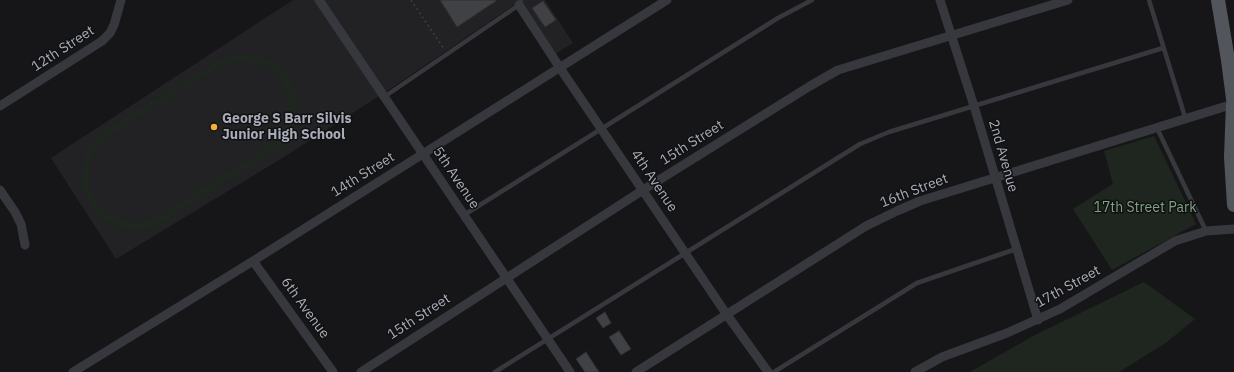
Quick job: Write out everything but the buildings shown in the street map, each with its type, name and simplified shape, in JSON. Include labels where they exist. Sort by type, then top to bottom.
[{"type":"main road","points":[[1218,0],[1234,105],[1231,158],[1234,205]]},
{"type":"street","name":"12th Street","points":[[0,106],[102,41],[110,33],[114,25],[121,0]]},
{"type":"street","name":"5th Avenue","points":[[319,0],[570,372]]},
{"type":"street","name":"14th Street","points":[[77,371],[667,0]]},
{"type":"street","name":"2nd Avenue","points":[[940,0],[974,106],[1038,320]]},
{"type":"street","name":"15th Street","points":[[361,372],[643,190],[838,70],[1068,0]]},
{"type":"street","name":"4th Avenue","points":[[520,3],[560,68],[727,315],[768,372]]},
{"type":"street","name":"16th Street","points":[[636,372],[878,220],[920,201],[1185,118],[1234,105]]},
{"type":"street","points":[[0,190],[15,212],[21,224],[25,245]]},
{"type":"street","name":"17th Street","points":[[915,372],[942,357],[1038,320],[1089,293],[1161,248],[1185,237],[1206,231],[1234,229]]},
{"type":"street","name":"6th Avenue","points":[[253,261],[334,372]]},
{"type":"lane","points":[[464,215],[778,18],[812,0]]},
{"type":"lane","points":[[1149,0],[1185,118]]},
{"type":"lane","points":[[384,97],[520,3]]},
{"type":"lane","points":[[496,372],[860,144],[889,132],[1163,48]]},
{"type":"lane","points":[[1157,128],[1206,231]]},
{"type":"lane","points":[[774,372],[917,283],[1016,249]]},
{"type":"path","points":[[411,0],[448,54]]},
{"type":"shaded area","name":"George S Barr Silvis Junior High School","points":[[293,0],[545,0],[573,43],[555,54],[520,1],[393,87],[284,157],[116,259],[51,158]]},
{"type":"green space","points":[[231,54],[250,54],[263,57],[274,62],[283,70],[291,81],[296,94],[298,113],[295,128],[281,146],[269,155],[153,228],[134,230],[121,228],[106,221],[95,210],[86,197],[81,185],[84,158],[90,145],[98,136],[116,123]],"holes":[[[245,61],[265,66],[280,80],[286,90],[289,100],[288,122],[279,137],[263,150],[156,217],[146,221],[134,222],[121,220],[110,215],[101,207],[94,198],[89,185],[88,172],[91,159],[104,140],[220,66],[232,62]]]},
{"type":"green space","name":"17th Street Park","points":[[1154,136],[1196,224],[1112,270],[1073,209],[1113,184],[1104,151]]},
{"type":"green space","points":[[1144,282],[1195,319],[1167,342],[1119,372],[970,372],[1033,336]]},
{"type":"place","name":"George S Barr Silvis Junior High School","points":[[214,127]]}]
